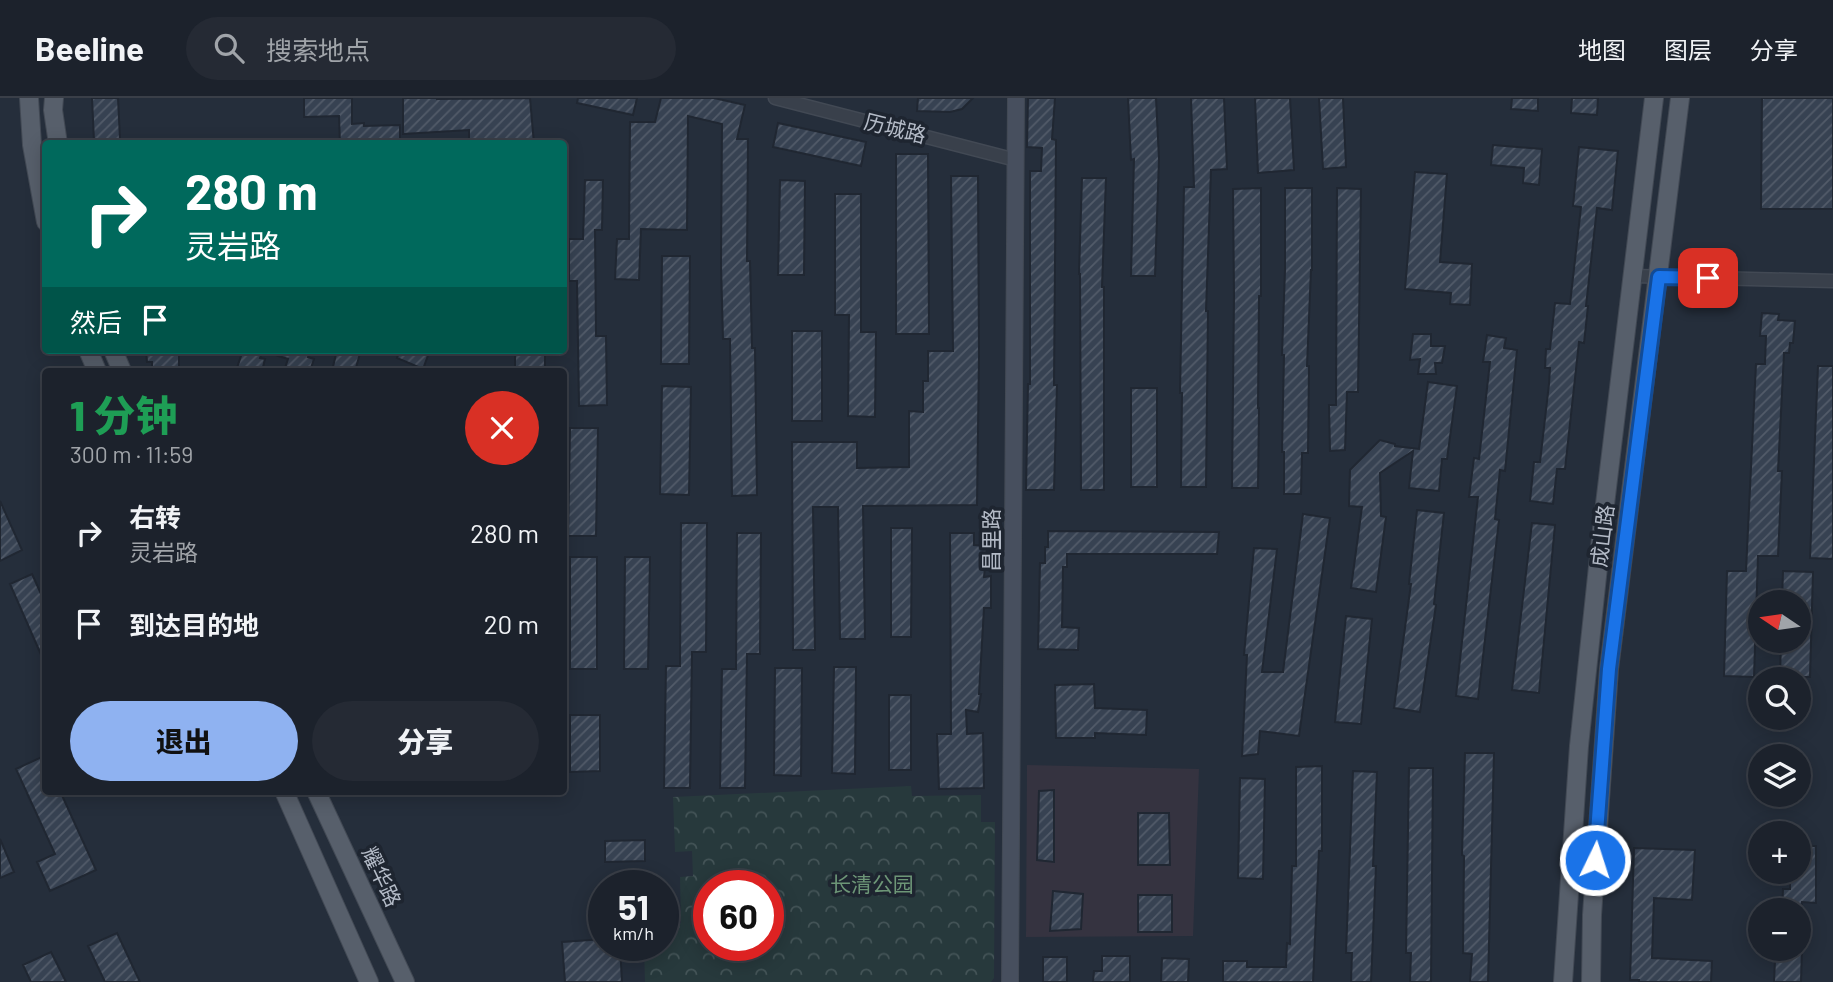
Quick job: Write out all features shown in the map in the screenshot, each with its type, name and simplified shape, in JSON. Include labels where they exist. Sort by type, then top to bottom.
[{"type":"main road","points":[[29,98],[32,145],[42,209]]},
{"type":"main road","points":[[54,98],[57,140]]},
{"type":"main road","name":"成山路","points":[[1563,982],[1579,746],[1602,528],[1654,98]]},
{"type":"main road","name":"成山路","points":[[1591,982],[1592,915],[1609,669],[1680,98]]},
{"type":"main road","points":[[286,795],[369,982]]},
{"type":"main road","name":"耀华路","points":[[318,795],[405,982]]},
{"type":"street","name":"历城路","points":[[775,98],[1016,160]]},
{"type":"street","name":"昌里路","points":[[1010,982],[1016,98]]},
{"type":"street","points":[[1633,276],[1833,281]]},
{"type":"shaded area","points":[[1027,765],[1199,769],[1193,936],[1026,937]]},
{"type":"green space","name":"长清公园","points":[[911,786],[912,796],[981,795],[981,822],[995,822],[994,978],[991,982],[645,982],[644,961],[679,961],[680,877],[693,876],[692,851],[675,852],[673,797]]},
{"type":"building","points":[[92,98],[118,98],[120,139],[94,140]]},
{"type":"building","points":[[304,98],[352,98],[352,124],[400,125],[400,140],[340,140],[339,116],[304,117]]},
{"type":"building","points":[[403,98],[530,98],[534,140],[469,140],[469,130],[403,134]]},
{"type":"building","points":[[578,98],[637,98],[633,115],[577,103]]},
{"type":"building","points":[[661,98],[714,98],[745,105],[737,139],[748,139],[747,261],[750,261],[752,348],[755,348],[757,495],[732,496],[730,339],[723,339],[721,265],[722,124],[688,116],[687,230],[641,229],[639,280],[615,279],[617,239],[629,239],[630,122],[655,122]]},
{"type":"building","points":[[918,98],[973,98],[962,109],[950,112],[917,111]]},
{"type":"building","points":[[1028,98],[1055,98],[1052,139],[1056,140],[1054,385],[1057,385],[1054,490],[1026,490],[1030,384],[1030,171],[1041,171],[1042,148],[1027,147]]},
{"type":"building","points":[[1128,98],[1156,98],[1159,159],[1155,276],[1131,276],[1134,159],[1131,160]]},
{"type":"building","points":[[1191,98],[1224,98],[1227,169],[1211,170],[1206,311],[1206,487],[1181,487],[1184,187],[1194,187]]},
{"type":"building","points":[[1255,98],[1290,98],[1294,170],[1258,173]]},
{"type":"building","points":[[1319,98],[1343,98],[1346,167],[1323,169]]},
{"type":"building","points":[[1512,98],[1538,98],[1538,111],[1511,109]]},
{"type":"building","points":[[1572,98],[1598,98],[1597,115],[1571,113]]},
{"type":"building","points":[[1762,98],[1833,98],[1833,209],[1761,209]]},
{"type":"building","points":[[778,123],[866,142],[861,166],[773,147]]},
{"type":"building","points":[[1493,145],[1542,149],[1539,185],[1523,183],[1524,168],[1491,165]]},
{"type":"building","points":[[1579,147],[1618,151],[1612,210],[1597,208],[1584,343],[1579,342],[1565,469],[1557,469],[1553,504],[1530,501],[1534,462],[1540,462],[1550,368],[1545,368],[1546,349],[1550,349],[1555,303],[1570,304],[1581,207],[1573,206]]},
{"type":"building","points":[[896,154],[928,154],[929,334],[896,334]]},
{"type":"building","points":[[1415,172],[1447,174],[1440,262],[1472,264],[1470,305],[1450,304],[1451,293],[1405,289]]},
{"type":"building","points":[[951,176],[978,176],[977,505],[863,506],[865,639],[840,639],[838,507],[813,507],[815,650],[793,650],[792,442],[857,442],[857,468],[909,467],[909,411],[923,412],[923,381],[928,381],[928,351],[953,351]]},
{"type":"building","points":[[1082,178],[1106,178],[1102,287],[1104,490],[1081,490],[1079,274]]},
{"type":"building","points":[[585,180],[603,180],[602,230],[595,230],[596,336],[606,336],[607,405],[579,406],[577,281],[569,281],[569,239],[583,239]]},
{"type":"building","points":[[780,180],[805,181],[804,275],[778,275]]},
{"type":"building","points":[[1261,188],[1258,488],[1232,488],[1233,189]]},
{"type":"building","points":[[1285,188],[1312,188],[1312,270],[1307,366],[1308,453],[1302,453],[1301,494],[1284,494],[1282,355]]},
{"type":"building","points":[[1337,188],[1361,189],[1358,392],[1347,392],[1345,450],[1330,451],[1329,405],[1336,405]]},
{"type":"building","points":[[835,194],[861,194],[861,332],[876,332],[875,417],[848,416],[849,315],[835,315]]},
{"type":"building","points":[[662,256],[690,256],[689,364],[661,364]]},
{"type":"building","points":[[1762,313],[1779,314],[1778,320],[1795,321],[1793,343],[1790,343],[1789,353],[1784,353],[1778,471],[1782,471],[1778,556],[1758,556],[1757,590],[1748,590],[1748,653],[1755,653],[1754,667],[1748,667],[1748,677],[1724,676],[1727,571],[1746,571],[1756,364],[1765,364],[1766,336],[1760,336]]},
{"type":"building","points":[[792,331],[822,331],[822,421],[792,421]]},
{"type":"building","points":[[1413,334],[1431,334],[1431,346],[1445,346],[1442,363],[1435,363],[1436,374],[1418,374],[1420,359],[1410,360]]},
{"type":"building","points":[[1487,335],[1506,338],[1504,348],[1517,350],[1505,471],[1500,470],[1495,519],[1499,520],[1478,699],[1456,696],[1478,497],[1469,497],[1474,458],[1479,459],[1490,362],[1483,362]]},
{"type":"building","points":[[146,354],[179,354],[179,368],[152,368],[152,362],[147,362]]},
{"type":"building","points":[[242,354],[262,354],[260,358],[265,359],[263,368],[237,368]]},
{"type":"building","points":[[272,354],[309,354],[308,357],[314,359],[311,368],[285,368],[288,359]]},
{"type":"building","points":[[336,354],[360,354],[356,368],[333,368]]},
{"type":"building","points":[[398,354],[429,354],[423,368],[397,358]]},
{"type":"building","points":[[515,354],[545,354],[545,368],[515,368]]},
{"type":"building","points":[[1818,366],[1833,366],[1833,559],[1810,558]]},
{"type":"building","points":[[1428,382],[1457,386],[1447,459],[1442,459],[1439,491],[1409,488],[1413,451],[1380,473],[1381,516],[1386,517],[1376,592],[1351,588],[1362,507],[1349,506],[1350,470],[1380,440],[1395,446],[1419,449]]},
{"type":"building","points":[[662,386],[691,387],[689,495],[660,494]]},
{"type":"building","points":[[1131,388],[1157,388],[1157,487],[1131,487]]},
{"type":"building","points":[[570,428],[598,428],[596,536],[568,536]]},
{"type":"building","points":[[0,501],[22,550],[0,561]]},
{"type":"building","points":[[1417,510],[1444,513],[1436,605],[1420,712],[1394,708],[1411,584]]},
{"type":"building","points":[[1303,514],[1330,518],[1299,736],[1260,731],[1258,754],[1242,756],[1247,655],[1244,655],[1254,548],[1277,549],[1262,672],[1283,672]]},
{"type":"building","points":[[681,523],[707,523],[706,652],[692,652],[690,788],[664,788],[666,666],[680,666]]},
{"type":"building","points":[[1532,523],[1555,525],[1539,693],[1512,690]]},
{"type":"building","points":[[891,528],[912,528],[911,637],[891,637]]},
{"type":"building","points":[[1048,531],[1219,532],[1217,554],[1067,554],[1067,567],[1063,567],[1062,627],[1079,628],[1078,650],[1038,649],[1040,563],[1045,563]]},
{"type":"building","points":[[737,533],[761,533],[760,654],[747,654],[745,788],[720,788],[722,669],[736,669]]},
{"type":"building","points":[[950,533],[974,533],[974,545],[987,546],[984,577],[991,576],[991,608],[984,608],[978,712],[966,710],[967,734],[983,733],[984,788],[939,789],[937,734],[951,734]]},
{"type":"building","points":[[570,557],[597,557],[597,669],[570,669]]},
{"type":"building","points":[[625,557],[650,557],[648,669],[624,669]]},
{"type":"building","points":[[1783,571],[1813,572],[1811,642],[1811,590],[1782,590]]},
{"type":"building","points":[[32,574],[42,596],[42,657],[10,584]]},
{"type":"building","points":[[1346,616],[1372,619],[1361,724],[1335,722]]},
{"type":"building","points":[[1781,653],[1811,653],[1810,667],[1780,667]]},
{"type":"building","points":[[834,667],[856,667],[855,774],[832,773]]},
{"type":"building","points":[[775,668],[802,668],[801,776],[774,775]]},
{"type":"building","points":[[1094,684],[1095,708],[1147,710],[1146,735],[1095,733],[1095,738],[1056,738],[1055,685]]},
{"type":"building","points":[[889,695],[911,695],[911,770],[889,770]]},
{"type":"building","points":[[570,715],[600,715],[600,771],[570,772]]},
{"type":"building","points":[[1465,753],[1494,753],[1488,982],[1470,982],[1472,954],[1463,953]]},
{"type":"building","points":[[42,757],[42,795],[62,795],[96,870],[50,891],[37,862],[55,854],[16,769]]},
{"type":"building","points":[[1322,766],[1322,851],[1319,851],[1313,982],[1223,982],[1223,961],[1247,961],[1247,967],[1286,967],[1287,943],[1290,944],[1292,866],[1296,866],[1296,767]]},
{"type":"building","points":[[1409,768],[1433,768],[1431,982],[1410,982],[1411,953],[1406,953]]},
{"type":"building","points":[[1353,771],[1377,772],[1371,982],[1351,982],[1352,953],[1346,953]]},
{"type":"building","points":[[1240,778],[1265,779],[1263,879],[1238,878]]},
{"type":"building","points":[[1054,790],[1054,862],[1037,860],[1039,791]]},
{"type":"building","points":[[1138,813],[1169,813],[1170,865],[1138,865]]},
{"type":"building","points":[[0,839],[14,872],[0,878]]},
{"type":"building","points":[[645,840],[645,861],[605,862],[605,841]]},
{"type":"building","points":[[1811,846],[1816,846],[1816,903],[1811,903],[1811,898],[1783,898],[1783,889],[1790,889],[1790,884],[1811,884]]},
{"type":"building","points":[[1634,848],[1695,850],[1692,900],[1654,898],[1652,958],[1712,961],[1711,982],[1630,980]]},
{"type":"building","points":[[1053,891],[1083,894],[1081,929],[1050,931]]},
{"type":"building","points":[[1138,895],[1172,895],[1172,932],[1138,932]]},
{"type":"building","points":[[117,933],[140,982],[105,982],[88,946]]},
{"type":"building","points":[[588,940],[588,961],[621,961],[622,982],[565,982],[562,942]]},
{"type":"building","points":[[51,952],[66,982],[31,982],[23,965]]},
{"type":"building","points":[[1102,956],[1130,956],[1130,982],[1093,982],[1094,971],[1102,971]]},
{"type":"building","points":[[1043,957],[1067,957],[1067,982],[1043,982]]},
{"type":"building","points":[[1162,958],[1189,959],[1188,982],[1161,982]]},
{"type":"building","points":[[1775,961],[1802,961],[1801,982],[1774,982]]},
{"type":"route","points":[[1595,860],[1609,669],[1659,277],[1708,278]]}]
